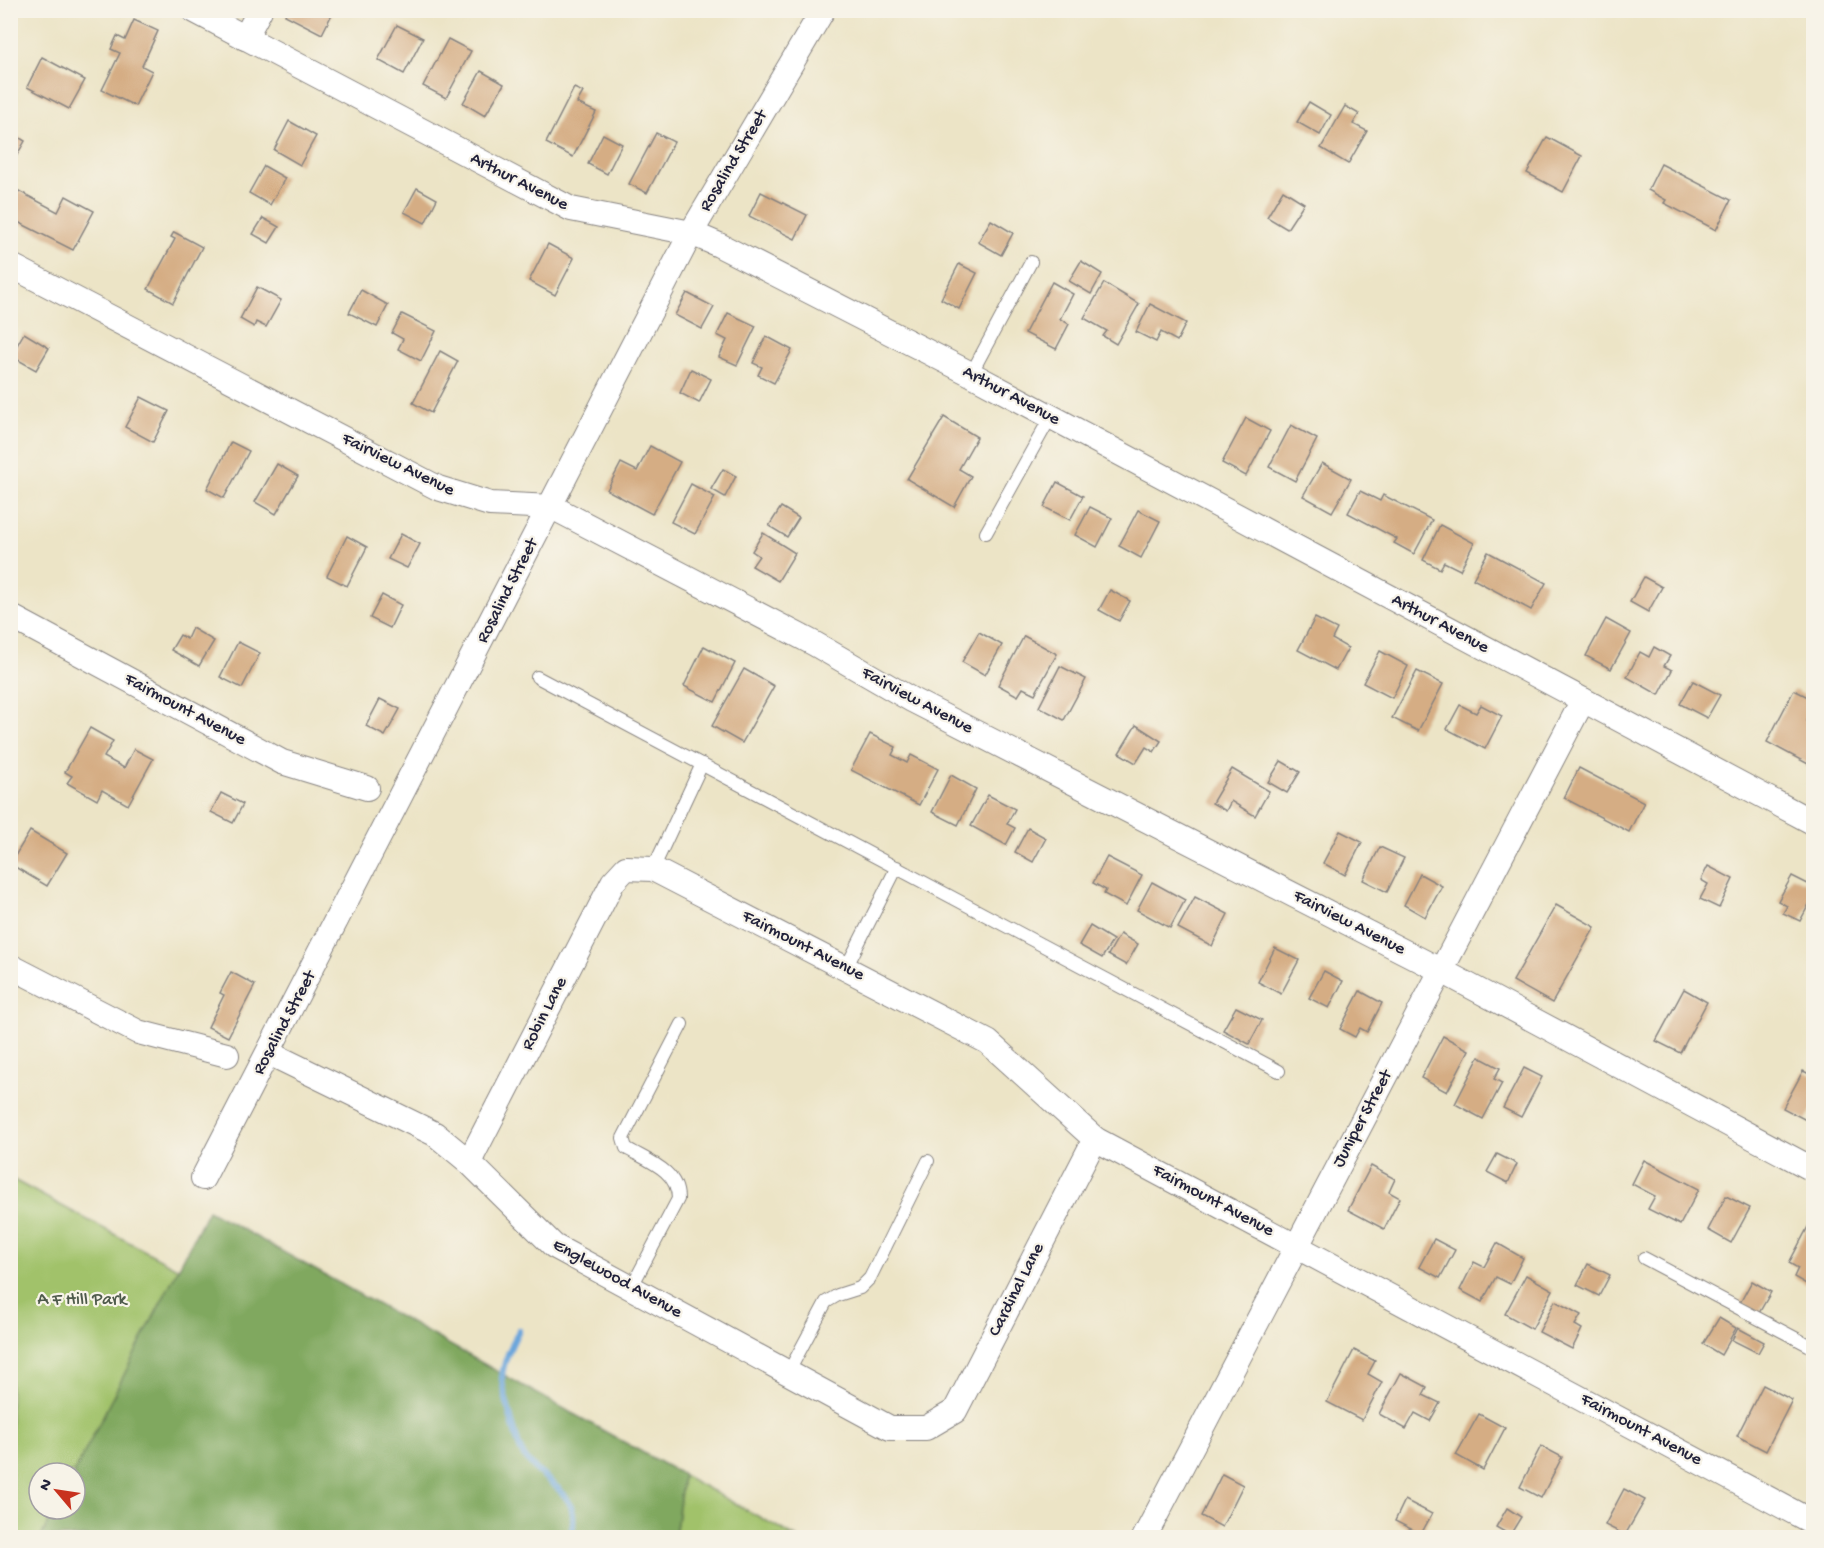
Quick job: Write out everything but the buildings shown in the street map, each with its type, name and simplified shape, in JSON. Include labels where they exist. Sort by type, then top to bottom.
[{"type":"street","name":"Arthur Avenue","points":[[193,10],[571,209],[691,233],[970,374],[1814,823]]},
{"type":"street","points":[[245,38],[260,10]]},
{"type":"street","name":"Rosalind Street","points":[[203,1178],[552,507],[691,233],[823,10]]},
{"type":"street","name":"Fairview Avenue","points":[[10,265],[438,488],[490,504],[552,507],[815,645],[912,700],[1442,971],[1814,1170]]},
{"type":"street","name":"Fairmount Avenue","points":[[10,616],[282,762],[367,788]]},
{"type":"street","name":"Juniper Street","points":[[1151,1535],[1296,1244],[1583,700]]},
{"type":"street","name":"Fairmount Avenue","points":[[626,868],[652,869],[988,1042],[1095,1139],[1296,1244],[1814,1523]]},
{"type":"street","name":"Robin Lane","points":[[469,1162],[613,882],[626,868]]},
{"type":"street","points":[[10,966],[138,1032],[227,1055]]},
{"type":"street","name":"Englewood Avenue","points":[[269,1053],[435,1134],[469,1162],[554,1246],[890,1428],[926,1428]]},
{"type":"street","name":"Cardinal Lane","points":[[926,1428],[955,1411],[1095,1139]]},
{"type":"lane","points":[[970,374],[1031,262]]},
{"type":"lane","points":[[987,533],[1050,418]]},
{"type":"lane","points":[[537,676],[1279,1071]]},
{"type":"lane","points":[[652,869],[702,764]]},
{"type":"lane","points":[[846,968],[897,867]]},
{"type":"lane","points":[[631,1288],[678,1199],[678,1186],[671,1175],[626,1148],[623,1138],[682,1024]]},
{"type":"lane","points":[[788,1373],[826,1302],[838,1295],[860,1288],[870,1278],[928,1161]]},
{"type":"lane","points":[[1644,1258],[1814,1348]]},
{"type":"green space","name":"A F Hill Park","points":[[10,1178],[179,1269],[80,1461],[27,1461],[27,1521],[49,1521],[41,1537],[11,1537]]},
{"type":"green space","points":[[208,1210],[683,1475],[675,1537],[41,1537],[49,1521],[87,1521],[87,1461],[80,1461]]},
{"type":"green space","points":[[683,1475],[796,1537],[675,1538]]},
{"type":"waterway","points":[[519,1330],[508,1353],[502,1382],[522,1453],[530,1464],[559,1489],[567,1498],[572,1509],[573,1522],[570,1538]]}]
